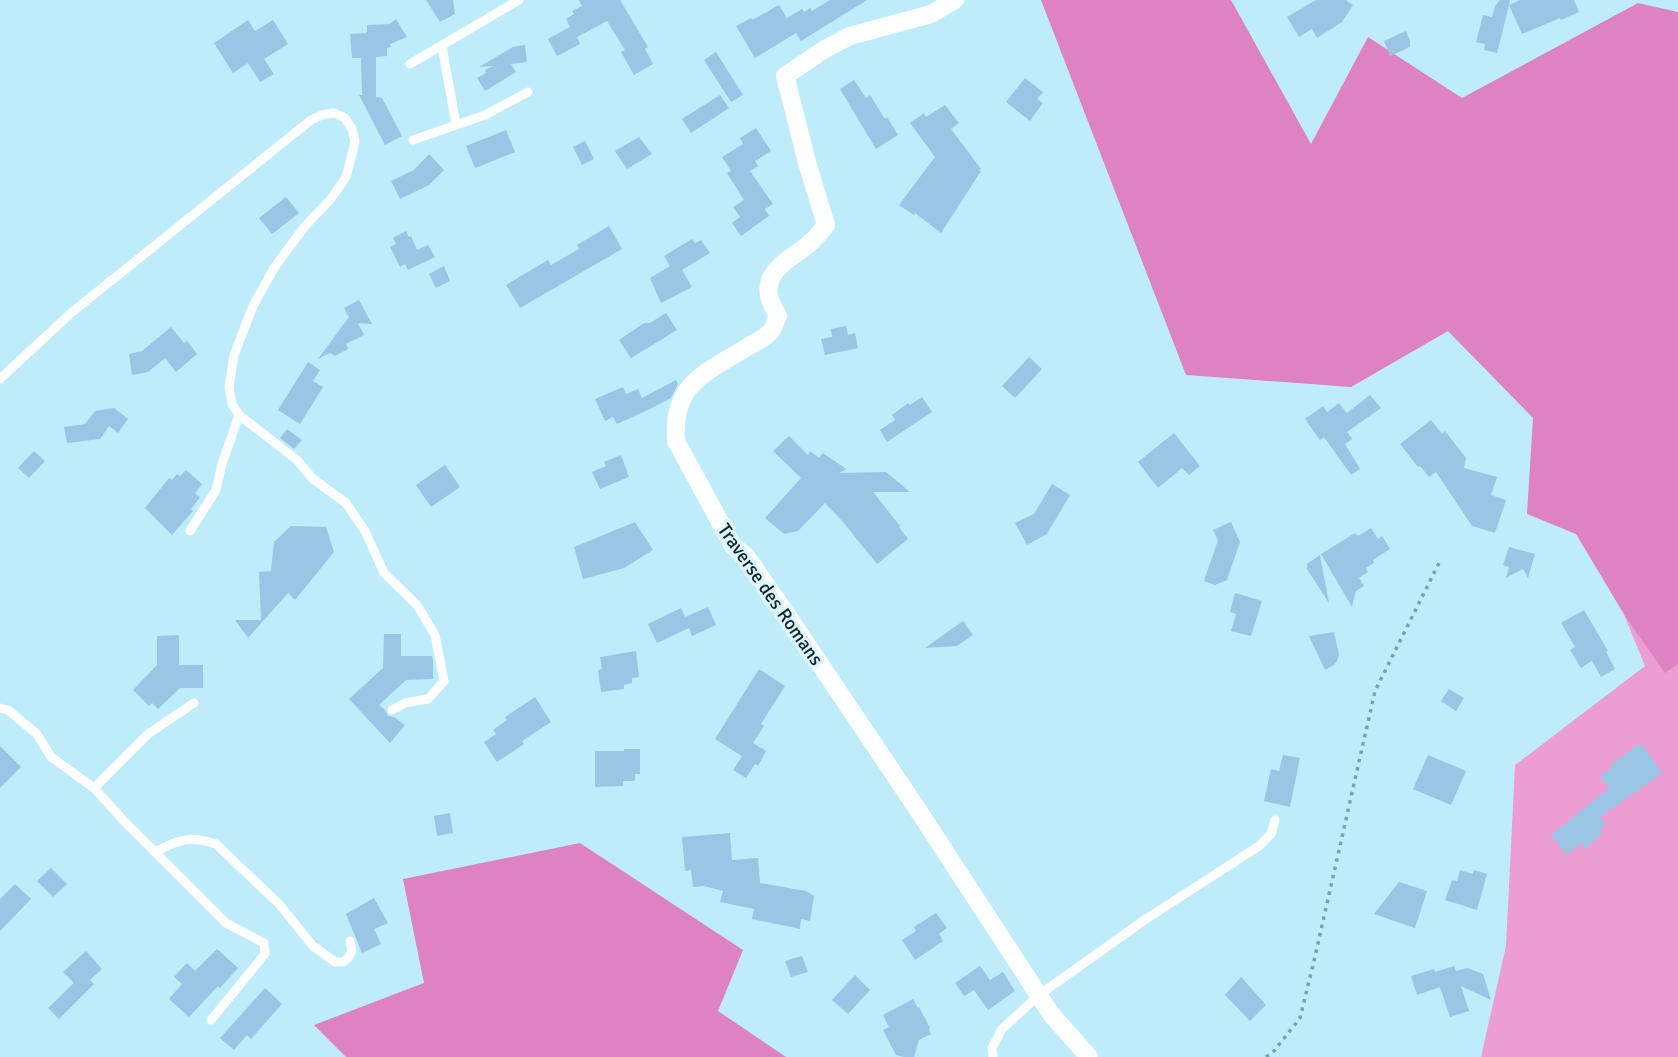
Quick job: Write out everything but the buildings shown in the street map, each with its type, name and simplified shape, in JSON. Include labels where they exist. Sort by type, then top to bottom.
[{"type":"street","name":"Traverse des Romans","points":[[955,0],[931,14],[850,36],[785,76],[826,225],[813,241],[778,266],[770,280],[769,296],[778,316],[771,332],[700,376],[689,387],[678,406],[676,441],[733,546],[746,556],[783,609],[1051,1014],[1089,1057]]},
{"type":"lane","points":[[411,64],[519,0]]},
{"type":"lane","points":[[442,46],[456,125]]},
{"type":"lane","points":[[413,140],[485,115],[528,92]]},
{"type":"lane","points":[[0,379],[71,313],[311,120],[334,113],[345,118],[352,129],[355,142],[346,177],[274,268],[253,306],[234,355],[229,387],[232,404],[239,415],[297,460],[312,478],[346,503],[365,531],[384,573],[416,605],[435,635],[444,681],[428,699],[405,703],[392,710]]},
{"type":"lane","points":[[190,531],[216,490],[239,415]]},
{"type":"lane","points":[[94,788],[148,734],[194,703]]},
{"type":"lane","points":[[0,708],[8,710],[37,734],[51,757],[94,788],[226,923],[264,943],[265,954],[211,1020]]},
{"type":"lane","points":[[993,1057],[992,1048],[1002,1029],[1039,995],[1146,919],[1259,846],[1271,834],[1275,820]]},
{"type":"lane","points":[[155,852],[174,842],[189,839],[216,844],[279,904],[313,946],[335,962],[343,962],[348,958],[352,951],[351,941]]},
{"type":"path","points":[[1266,1057],[1300,1018],[1375,691],[1439,563]]},
{"type":"shaded area","points":[[1041,0],[1231,0],[1311,144],[1368,37],[1462,98],[1638,3],[1678,12],[1678,664],[1665,673],[1625,616],[1576,534],[1527,514],[1533,418],[1448,331],[1351,387],[1186,375]]},
{"type":"shaded area","points":[[1678,174],[1678,1057],[1481,1057],[1506,946],[1515,765],[1645,666],[1623,612]]},
{"type":"shaded area","points":[[580,843],[743,950],[718,1011],[786,1057],[346,1057],[314,1025],[424,983],[403,879]]}]
